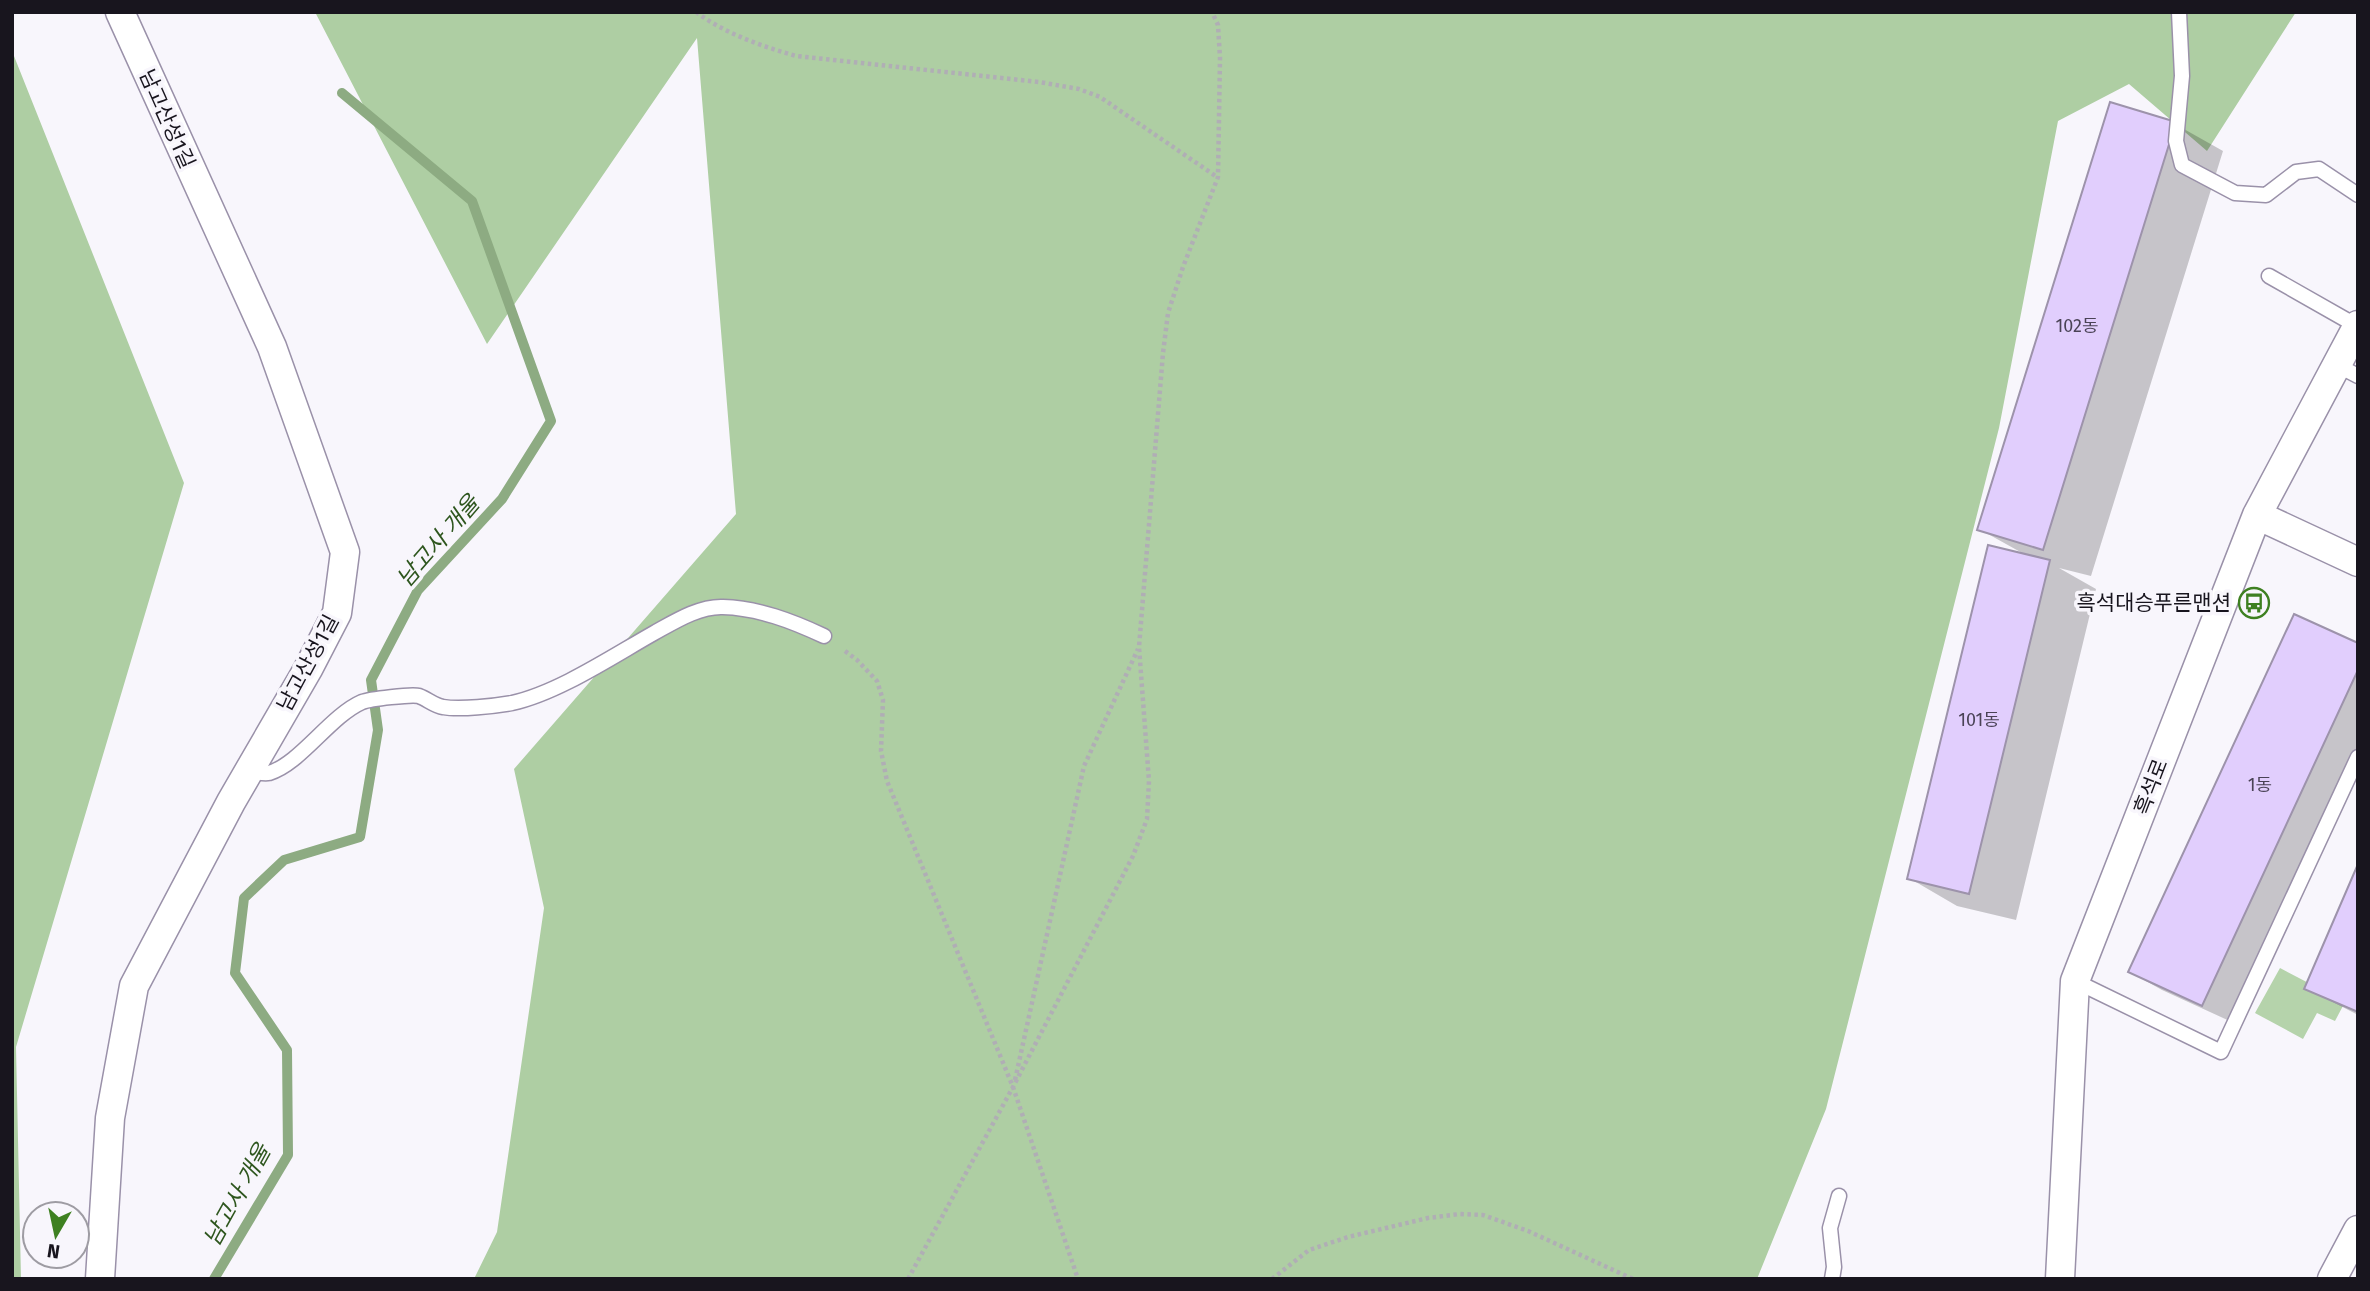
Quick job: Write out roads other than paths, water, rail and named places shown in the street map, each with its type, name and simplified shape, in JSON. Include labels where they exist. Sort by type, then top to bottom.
[{"type":"street","name":"남고산성1길","points":[[100,1279],[110,1118],[134,986],[248,772],[337,613],[345,552],[272,347],[120,12]]},
{"type":"street","name":"흑석로","points":[[2060,1279],[2075,981],[2257,514],[2348,370],[2357,325]]},
{"type":"street","points":[[2257,514],[2358,562]]},
{"type":"street","points":[[2332,1279],[2358,1230]]},
{"type":"lane","points":[[2179,12],[2182,76],[2176,141],[2182,165],[2235,193],[2266,195],[2296,172],[2319,169],[2358,195]]},
{"type":"lane","points":[[2269,276],[2357,325]]},
{"type":"lane","points":[[248,772],[267,774],[283,766],[320,733],[362,702],[416,695],[443,707],[490,706],[514,702],[536,695],[579,674],[699,611],[721,607],[758,612],[795,623],[824,636]]},
{"type":"lane","points":[[2075,981],[2221,1052],[2358,757]]},
{"type":"lane","points":[[1832,1279],[1834,1267],[1830,1228],[1839,1196]]},
{"type":"waterway","name":"남고사 개울","points":[[214,1279],[288,1155],[287,1050],[235,973],[244,898],[284,860],[360,837],[378,730],[371,680],[418,590],[502,499],[551,421],[472,201],[342,93]]},
{"type":"place","name":"흑석대승푸른맨션","points":[[2254,603]]}]
